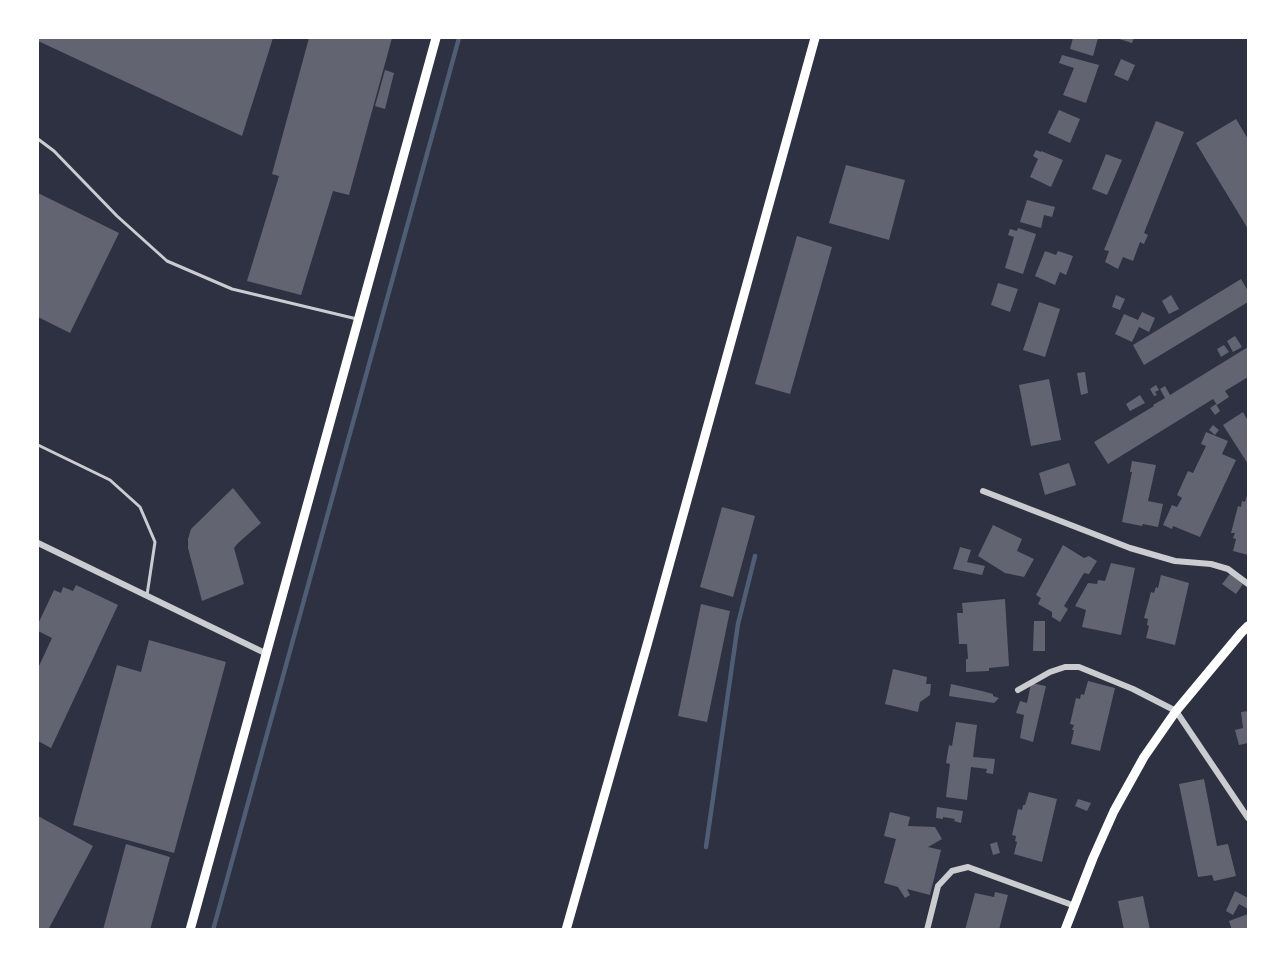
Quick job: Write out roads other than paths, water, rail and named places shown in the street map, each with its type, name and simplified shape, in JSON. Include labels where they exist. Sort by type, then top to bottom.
[{"type":"main road","points":[[190,930],[436,38]]},
{"type":"main road","points":[[566,930],[815,38]]},
{"type":"main road","points":[[1065,930],[1114,811],[1144,757],[1176,711],[1248,626]]},
{"type":"street","points":[[983,491],[1130,548],[1175,561],[1210,564],[1228,569],[1248,584]]},
{"type":"street","points":[[38,543],[267,654]]},
{"type":"street","points":[[1018,690],[1050,672],[1065,667],[1079,668],[1133,689],[1176,711],[1248,818]]},
{"type":"street","points":[[927,930],[938,886],[952,871],[968,867],[1075,906]]},
{"type":"lane","points":[[38,139],[54,151],[117,216],[167,261],[232,289],[359,319]]},
{"type":"lane","points":[[38,445],[110,480],[140,507],[155,542],[147,595]]},
{"type":"waterway","points":[[213,930],[459,38]]},
{"type":"waterway","points":[[706,847],[738,624],[755,556]]}]
